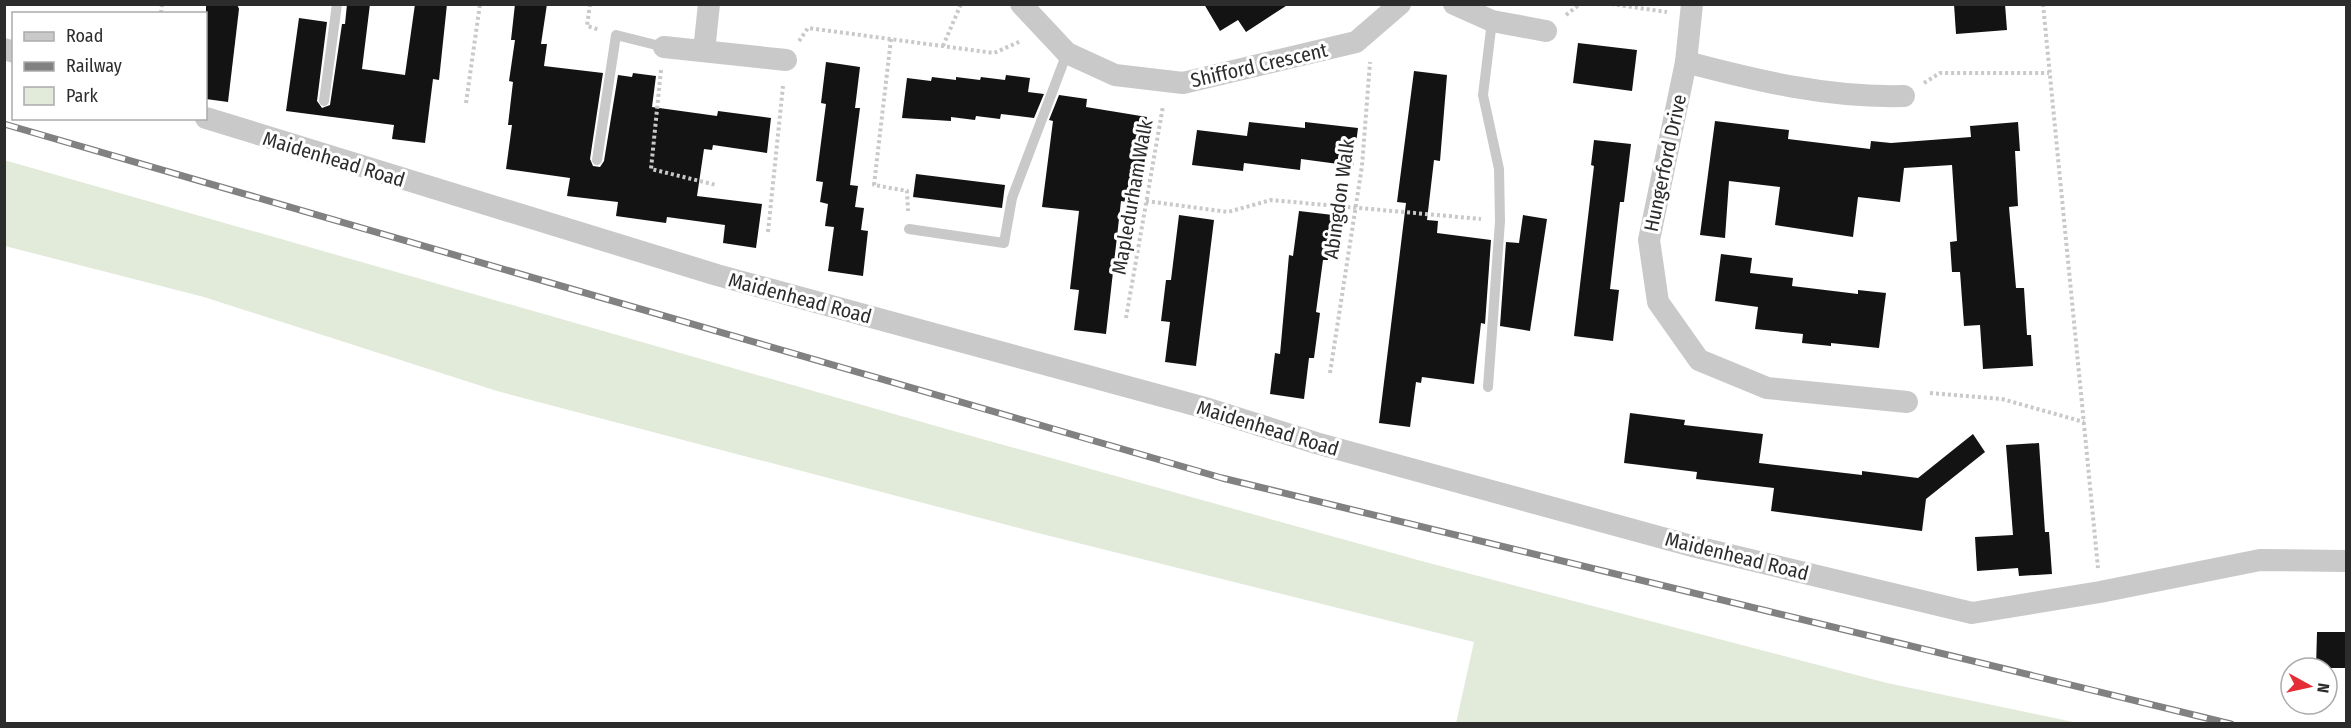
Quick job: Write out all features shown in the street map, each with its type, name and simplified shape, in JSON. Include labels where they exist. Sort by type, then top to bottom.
[{"type":"street","points":[[704,51],[709,4]]},
{"type":"street","name":"Shifford Crescent","points":[[1021,4],[1067,53],[1115,75],[1183,83],[1356,42],[1400,4]]},
{"type":"street","points":[[1454,4],[1462,10],[1492,21],[1546,31]]},
{"type":"street","name":"Hungerford Drive","points":[[1691,10],[1686,62],[1649,240],[1658,302],[1699,360],[1767,388],[1907,402]]},
{"type":"street","points":[[664,47],[786,60]]},
{"type":"street","points":[[1686,62],[1750,79],[1826,93],[1864,97],[1904,96]]},
{"type":"street","name":"Maidenhead Road","points":[[207,118],[717,275],[1202,407],[1316,443],[1692,546],[1972,613],[2100,592],[2260,560],[2346,561]]},
{"type":"lane","points":[[324,101],[337,4]]},
{"type":"lane","points":[[1488,387],[1500,221],[1499,169],[1483,94],[1492,21]]},
{"type":"lane","points":[[597,159],[616,35],[664,47]]},
{"type":"lane","points":[[909,229],[1004,243],[1012,198],[1067,53]]},
{"type":"path","points":[[466,103],[480,4]]},
{"type":"path","points":[[590,4],[587,26],[616,35]]},
{"type":"path","points":[[943,46],[961,4]]},
{"type":"path","points":[[1611,4],[1691,10]]},
{"type":"path","points":[[2043,4],[2100,592]]},
{"type":"path","name":"Abingdon Walk","points":[[1330,373],[1362,166],[1373,27]]},
{"type":"path","points":[[768,232],[786,60],[808,28],[994,53],[1046,31]]},
{"type":"path","points":[[891,39],[874,185],[907,191],[909,229]]},
{"type":"path","points":[[664,47],[651,170],[716,185]]},
{"type":"path","points":[[1904,96],[1940,73],[2049,73]]},
{"type":"path","name":"Mapledurham Walk","points":[[1126,318],[1169,81]]},
{"type":"path","points":[[1146,201],[1228,213],[1271,200],[1500,221]]},
{"type":"path","points":[[1907,402],[1933,392],[2002,399],[2084,422]]},
{"type":"green space","points":[[4,160],[950,430],[1425,562],[1887,683],[2078,723],[1456,723],[1474,642],[1030,531],[497,391],[204,297],[5,246]]},
{"type":"building","points":[[206,4],[237,4],[239,9],[228,102],[207,99]]},
{"type":"building","points":[[347,4],[370,4],[362,69],[405,75],[415,4],[447,4],[439,80],[433,79],[425,143],[392,139],[394,125],[286,111],[299,18],[327,22],[317,101],[322,108],[330,105]]},
{"type":"building","points":[[515,4],[547,4],[541,44],[547,44],[544,66],[603,73],[590,159],[593,166],[600,167],[604,161],[618,75],[632,77],[633,73],[656,76],[652,107],[717,116],[718,111],[771,118],[767,153],[713,145],[712,150],[704,149],[697,196],[762,204],[756,248],[723,243],[725,225],[667,217],[666,223],[616,216],[618,202],[567,196],[570,178],[506,169],[512,125],[508,125],[513,82],[509,81],[515,40],[511,40]]},
{"type":"building","points":[[1204,4],[1289,4],[1246,32],[1238,20],[1220,31]]},
{"type":"building","points":[[1954,4],[2005,4],[2007,30],[1956,34]]},
{"type":"building","points":[[1578,43],[1637,50],[1632,91],[1573,83]]},
{"type":"building","points":[[826,62],[860,67],[855,108],[860,108],[850,185],[858,186],[855,207],[864,208],[861,230],[868,231],[863,276],[828,271],[834,227],[825,226],[828,204],[820,202],[823,182],[816,181],[826,104],[821,103]]},
{"type":"building","points":[[1414,71],[1447,75],[1440,161],[1434,160],[1427,220],[1438,221],[1437,233],[1491,240],[1485,324],[1481,323],[1474,384],[1422,377],[1421,383],[1416,382],[1410,427],[1379,423],[1406,203],[1397,202]]},
{"type":"building","points":[[1006,75],[1030,78],[1028,92],[1044,94],[1034,118],[1001,114],[1000,119],[976,116],[975,120],[951,117],[951,121],[902,118],[907,78],[931,81],[932,77],[980,80],[981,77],[1005,80]]},
{"type":"building","points":[[1059,95],[1087,99],[1086,107],[1147,117],[1140,158],[1145,159],[1138,204],[1121,201],[1106,334],[1074,330],[1079,290],[1070,289],[1079,211],[1042,207],[1053,121],[1049,120]]},
{"type":"building","points":[[1715,121],[1789,130],[1788,139],[1870,149],[1871,141],[1891,143],[1971,137],[1970,126],[2018,122],[2020,151],[2015,151],[2018,206],[2009,207],[2016,288],[2024,288],[2027,335],[2031,335],[2033,366],[1983,369],[1980,325],[1964,326],[1960,272],[1952,272],[1950,242],[1957,241],[1952,165],[1904,168],[1900,202],[1858,197],[1853,237],[1775,225],[1780,187],[1729,181],[1725,238],[1700,235]]},
{"type":"building","points":[[1249,122],[1305,128],[1305,122],[1358,128],[1353,166],[1301,159],[1300,170],[1244,163],[1243,171],[1192,165],[1197,130],[1247,136]]},
{"type":"building","points":[[1594,140],[1631,144],[1624,202],[1620,202],[1610,289],[1619,290],[1613,341],[1574,336],[1594,166],[1591,165]]},
{"type":"building","points":[[916,174],[1005,185],[1002,208],[913,197]]},
{"type":"building","points":[[1299,211],[1333,215],[1328,260],[1323,260],[1316,312],[1320,313],[1314,358],[1309,358],[1304,399],[1270,394],[1275,353],[1280,354],[1289,255],[1293,256]]},
{"type":"building","points":[[1179,215],[1214,220],[1196,366],[1165,362],[1170,322],[1161,321],[1166,280],[1171,280]]},
{"type":"building","points":[[1523,215],[1547,219],[1530,331],[1500,326],[1506,242],[1519,243]]},
{"type":"building","points":[[1721,254],[1752,258],[1750,273],[1793,278],[1792,286],[1858,294],[1858,290],[1886,293],[1879,348],[1831,343],[1831,346],[1802,343],[1803,334],[1755,329],[1758,307],[1715,301]]},
{"type":"building","points":[[1630,413],[1685,420],[1684,425],[1763,434],[1759,463],[1862,475],[1862,471],[1918,478],[1973,434],[1985,452],[1926,499],[1922,531],[1771,511],[1774,488],[1696,479],[1697,472],[1624,463]]},
{"type":"building","points":[[2039,443],[2045,532],[2049,532],[2052,574],[2019,576],[2018,568],[1977,571],[1975,537],[2013,535],[2006,445]]},
{"type":"building","points":[[2317,632],[2346,632],[2346,668],[2339,668],[2339,656],[2316,656]]},
{"type":"railway","points":[[4,124],[1222,478],[2231,724]]}]
